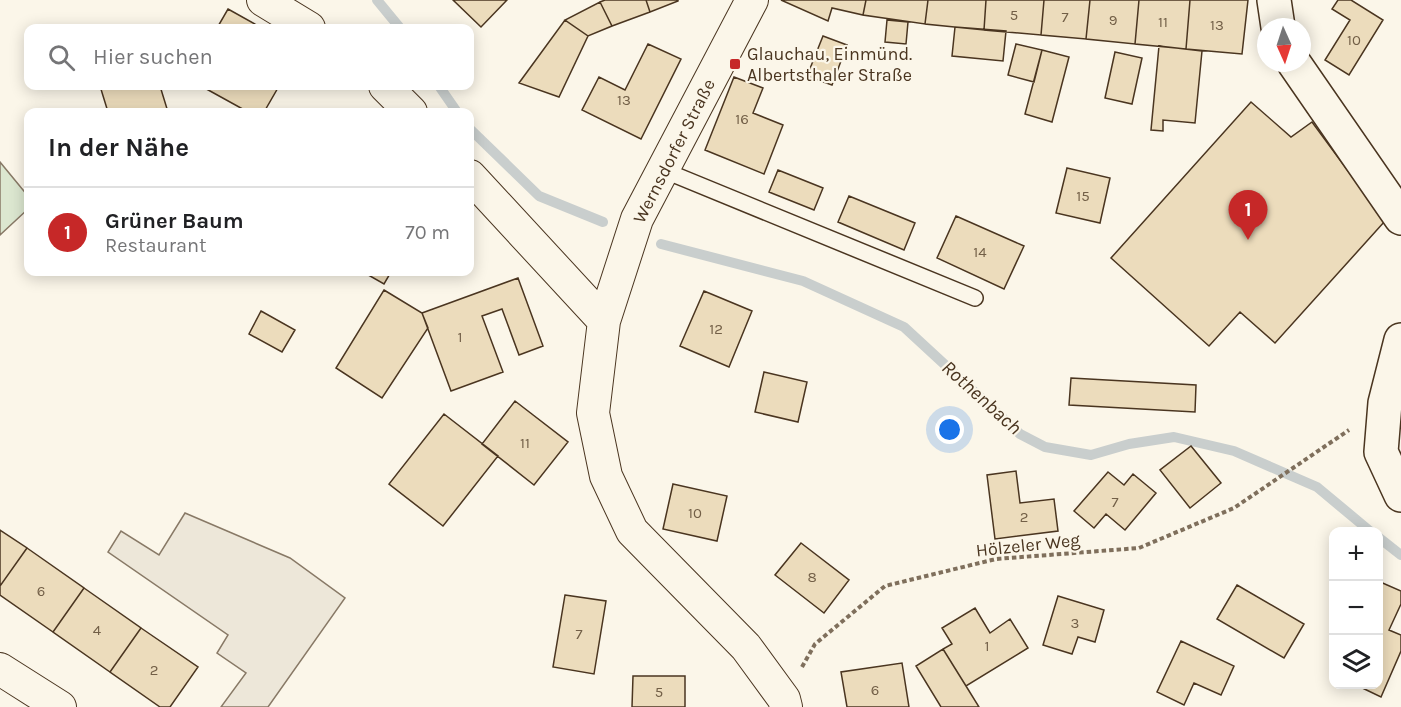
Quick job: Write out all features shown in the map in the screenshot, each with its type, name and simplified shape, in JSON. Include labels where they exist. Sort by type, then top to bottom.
[{"type":"street","points":[[263,0],[302,24]]},
{"type":"street","name":"Wernsdorfer Straße","points":[[753,0],[637,219],[603,321],[593,412],[606,476],[632,531],[746,647],[785,703]]},
{"type":"street","points":[[1274,0],[1277,18]]},
{"type":"street","points":[[1300,72],[1401,218]]},
{"type":"street","points":[[389,90],[407,108]]},
{"type":"street","points":[[474,180],[603,321]]},
{"type":"street","points":[[1401,340],[1385,403],[1381,452],[1401,495]]},
{"type":"street","points":[[0,669],[60,707]]},
{"type":"lane","points":[[663,170],[975,298]]},
{"type":"path","name":"Hölzeler Weg","points":[[785,703],[815,644],[885,586],[996,559],[1139,548],[1234,508],[1308,459]]},
{"type":"green space","points":[[0,162],[24,191],[24,213],[0,235]]},
{"type":"shaded area","points":[[185,513],[290,558],[345,598],[268,707],[221,707],[246,673],[217,653],[228,635],[108,552],[121,531],[159,555]]},
{"type":"building","points":[[453,0],[507,0],[481,27]]},
{"type":"building","points":[[646,0],[650,12],[612,26],[600,2]]},
{"type":"building","points":[[646,0],[678,0],[678,1],[650,12]]},
{"type":"building","points":[[781,0],[866,0],[863,15],[832,8],[828,21]]},
{"type":"building","points":[[866,0],[928,0],[925,24],[863,15]]},
{"type":"building","points":[[928,0],[986,0],[984,30],[925,24]]},
{"type":"building","points":[[986,0],[1044,0],[1041,35],[984,30]]},
{"type":"building","points":[[1044,0],[1090,0],[1086,39],[1041,35]]},
{"type":"building","points":[[1090,0],[1139,0],[1135,44],[1086,39]]},
{"type":"building","points":[[1139,0],[1190,0],[1186,49],[1135,44]]},
{"type":"building","points":[[1190,0],[1248,0],[1242,54],[1186,49]]},
{"type":"building","points":[[1338,0],[1351,0],[1383,20],[1349,75],[1325,60],[1350,20],[1332,9]]},
{"type":"building","points":[[600,2],[612,26],[588,36],[565,20]]},
{"type":"building","points":[[228,9],[255,24],[219,24]]},
{"type":"building","points":[[565,20],[588,36],[559,97],[519,83]]},
{"type":"building","points":[[887,20],[908,22],[906,44],[885,42]]},
{"type":"building","points":[[955,27],[1006,31],[1003,61],[952,56]]},
{"type":"building","points":[[823,36],[847,45],[832,85],[807,76]]},
{"type":"building","points":[[648,44],[681,59],[641,139],[582,110],[599,77],[625,90]]},
{"type":"building","points":[[1016,44],[1042,50],[1034,82],[1008,75]]},
{"type":"building","points":[[1159,46],[1202,51],[1195,123],[1163,120],[1163,131],[1151,130]]},
{"type":"building","points":[[1042,50],[1069,57],[1052,122],[1025,114]]},
{"type":"building","points":[[1115,52],[1142,58],[1132,104],[1105,98]]},
{"type":"building","points":[[734,77],[763,88],[753,113],[783,125],[764,174],[705,150]]},
{"type":"building","points":[[101,90],[161,90],[167,108],[107,108]]},
{"type":"building","points":[[208,90],[277,90],[266,108],[241,108]]},
{"type":"building","points":[[1251,102],[1291,137],[1312,122],[1385,221],[1275,343],[1240,312],[1209,346],[1111,258]]},
{"type":"building","points":[[1067,168],[1110,178],[1100,223],[1056,213]]},
{"type":"building","points":[[778,170],[823,188],[814,210],[769,192]]},
{"type":"building","points":[[849,196],[915,223],[904,250],[838,222]]},
{"type":"building","points":[[956,216],[1024,246],[1004,289],[937,258]]},
{"type":"building","points":[[370,276],[389,276],[384,284]]},
{"type":"building","points":[[518,278],[543,346],[519,355],[502,309],[482,316],[503,372],[451,391],[422,313]]},
{"type":"building","points":[[384,290],[422,313],[428,328],[382,398],[336,368]]},
{"type":"building","points":[[704,291],[752,311],[729,367],[680,346]]},
{"type":"building","points":[[261,311],[295,330],[282,352],[249,334]]},
{"type":"building","points":[[764,372],[807,382],[798,422],[755,412]]},
{"type":"building","points":[[1071,378],[1196,385],[1195,412],[1069,405]]},
{"type":"building","points":[[515,401],[568,442],[534,485],[482,444]]},
{"type":"building","points":[[444,414],[498,456],[443,526],[389,484]]},
{"type":"building","points":[[1191,446],[1221,483],[1190,508],[1160,470]]},
{"type":"building","points":[[1016,471],[1020,503],[1054,499],[1058,531],[995,539],[987,475]]},
{"type":"building","points":[[1108,472],[1124,485],[1133,474],[1156,493],[1125,530],[1106,514],[1094,528],[1074,511]]},
{"type":"building","points":[[673,484],[727,496],[717,541],[663,529]]},
{"type":"building","points":[[0,530],[27,548],[0,586]]},
{"type":"building","points":[[801,543],[849,580],[824,613],[775,575]]},
{"type":"building","points":[[27,548],[84,588],[53,632],[0,595],[0,586]]},
{"type":"building","points":[[1383,583],[1401,591],[1401,604],[1389,630],[1401,635],[1401,651],[1381,697],[1364,689],[1383,689]]},
{"type":"building","points":[[1237,585],[1304,624],[1284,658],[1217,619]]},
{"type":"building","points":[[84,588],[141,628],[110,672],[53,632]]},
{"type":"building","points":[[565,595],[606,601],[594,674],[553,667]]},
{"type":"building","points":[[1058,596],[1104,610],[1095,642],[1078,637],[1072,654],[1043,645]]},
{"type":"building","points":[[975,608],[990,633],[1010,619],[1028,648],[966,686],[943,649],[952,644],[942,628]]},
{"type":"building","points":[[141,628],[198,667],[170,707],[160,707],[110,672]]},
{"type":"building","points":[[1181,641],[1234,666],[1221,695],[1194,683],[1184,705],[1157,692]]},
{"type":"building","points":[[943,649],[979,707],[941,707],[916,666]]},
{"type":"building","points":[[902,663],[909,707],[847,707],[841,672]]},
{"type":"building","points":[[633,676],[685,676],[685,707],[632,707]]},
{"type":"waterway","name":"Rothenbach","points":[[377,0],[397,24]]},
{"type":"waterway","name":"Rothenbach","points":[[442,90],[454,108]]},
{"type":"waterway","name":"Rothenbach","points":[[474,133],[539,196],[603,222]]},
{"type":"waterway","name":"Rothenbach","points":[[661,244],[803,281],[904,327],[1020,434],[1045,447],[1091,455],[1129,444],[1174,437],[1234,451],[1317,487],[1365,527]]},
{"type":"waterway","name":"Rothenbach","points":[[1383,541],[1401,555]]},
{"type":"place","name":"Glauchau, Einmünd. Albertsthaler Straße","points":[[735,64]]},
{"type":"place","name":"Grüner Baum","points":[[1248,240]]}]
